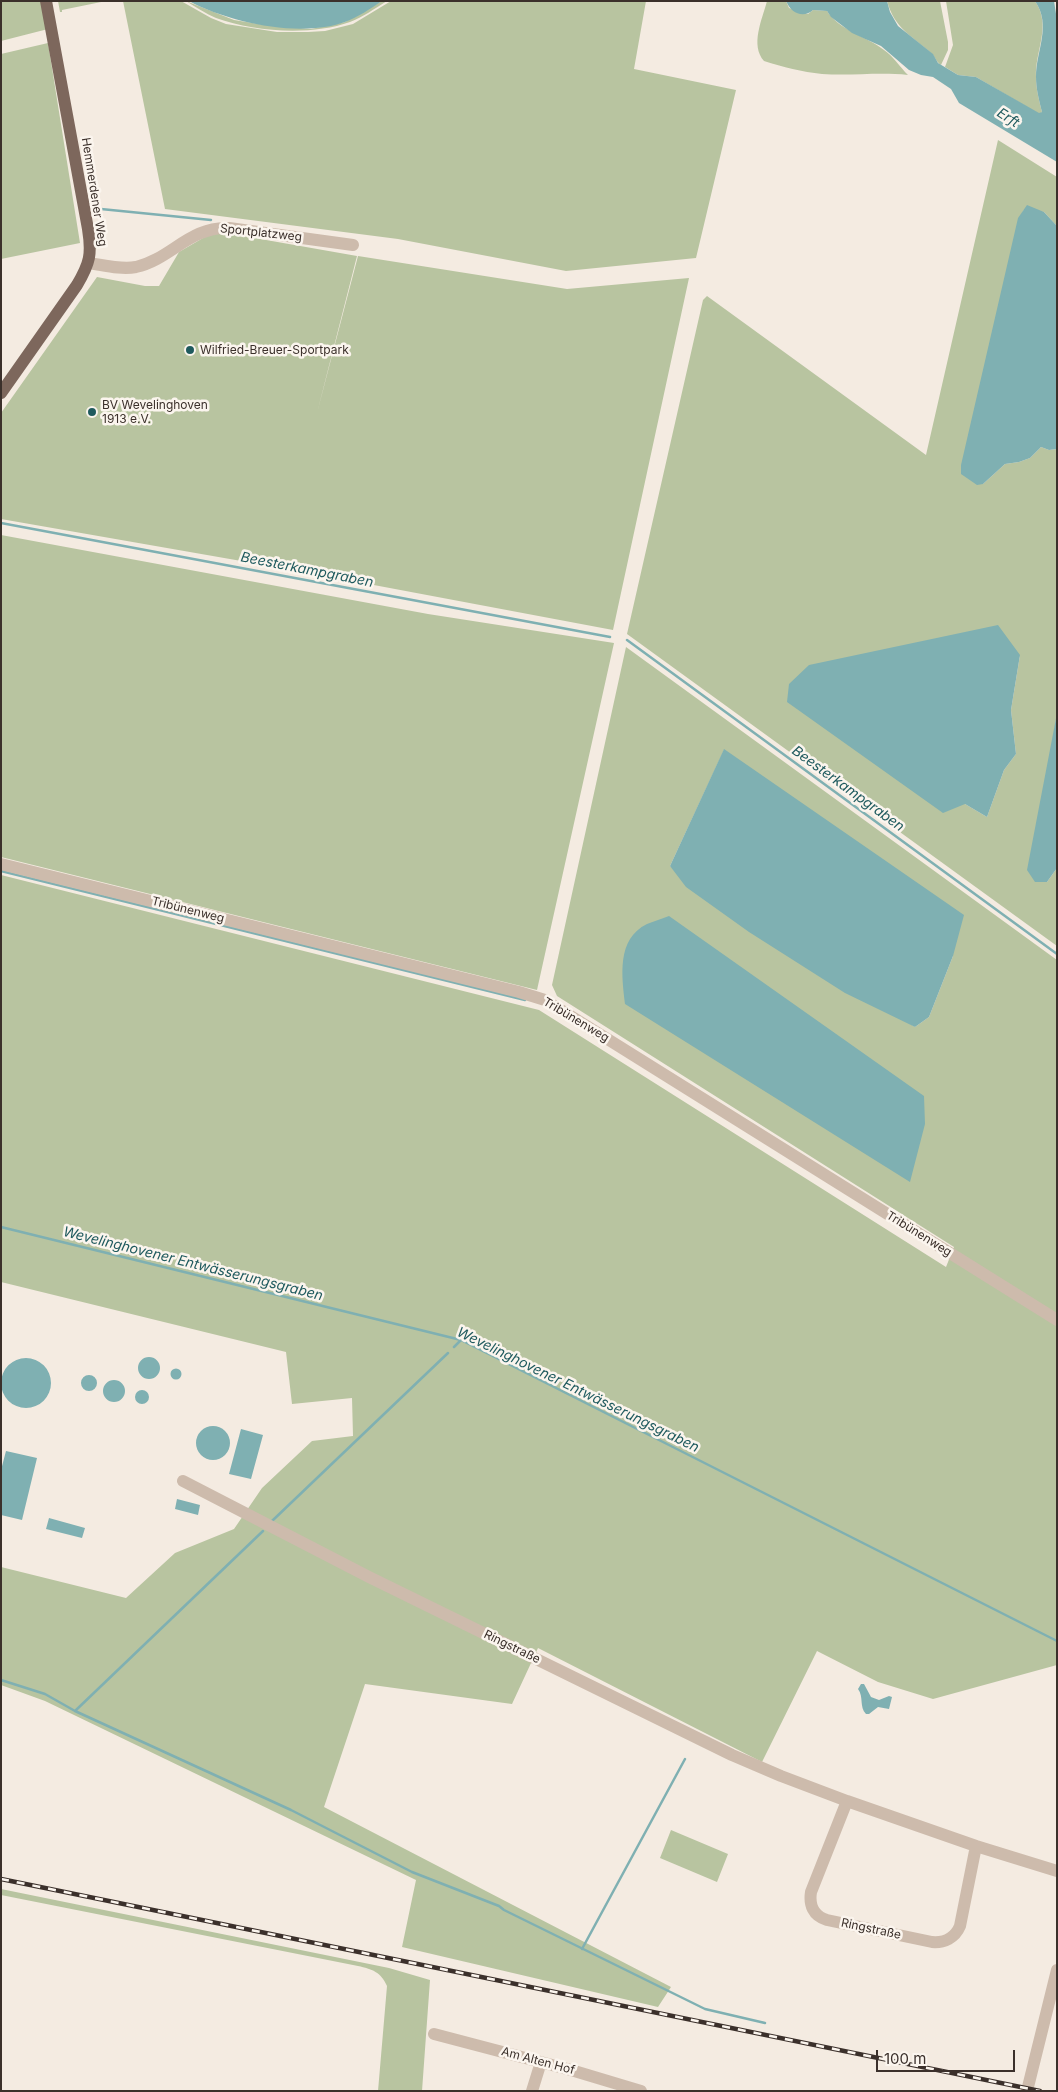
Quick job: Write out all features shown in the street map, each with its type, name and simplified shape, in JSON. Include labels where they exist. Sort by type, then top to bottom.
[{"type":"main road","name":"Hemmerdener Weg","points":[[1,393],[77,284],[89,263],[91,252],[46,1]]},
{"type":"street","name":"Sportplatzweg","points":[[89,263],[135,267],[155,259],[202,232],[216,228],[229,228],[353,245]]},
{"type":"street","name":"Tribünenweg","points":[[1,864],[545,1000],[1057,1320]]},
{"type":"street","name":"Ringstraße","points":[[183,1481],[369,1577],[724,1751],[789,1780],[847,1801],[976,1846],[1057,1871]]},
{"type":"street","name":"Ringstraße","points":[[847,1801],[811,1892],[810,1902],[813,1910],[823,1918],[932,1942],[941,1942],[948,1939],[955,1934],[960,1926],[976,1846]]},
{"type":"street","points":[[1027,2091],[1057,1970]]},
{"type":"street","name":"Am Alten Hof","points":[[434,2034],[641,2091]]},
{"type":"street","points":[[532,2091],[541,2062]]},
{"type":"green space","points":[[1,1],[42,1],[48,29],[1,41]]},
{"type":"green space","points":[[58,1],[106,1],[60,12]]},
{"type":"green space","points":[[123,1],[181,1],[226,24],[277,32],[308,32],[325,31],[353,24],[391,1],[646,1],[634,69],[736,90],[696,258],[566,271],[398,239],[165,209]]},
{"type":"green space","points":[[186,1],[234,20],[311,29],[345,22],[382,1],[387,1],[350,22],[318,29],[283,31],[231,23],[212,16]]},
{"type":"green space","points":[[767,1],[786,1],[789,8],[808,14],[813,10],[827,11],[838,23],[887,52],[908,75],[822,74],[764,61],[760,55],[757,40]]},
{"type":"green space","points":[[887,1],[940,1],[948,42],[948,50],[941,65],[932,54],[899,25],[890,11]]},
{"type":"green space","points":[[946,1],[1035,1],[1040,10],[1043,29],[1036,67],[1037,90],[1042,112],[1039,114],[976,77],[958,75],[945,67],[953,45]]},
{"type":"green space","points":[[48,43],[80,243],[1,259],[1,54]]},
{"type":"green space","points":[[998,140],[1057,177],[1057,226],[1044,212],[1024,210],[1022,213],[983,484],[1005,464],[1030,458],[1041,447],[1049,450],[1057,449],[1057,713],[1054,733],[1047,882],[1057,868],[1057,946],[627,634],[703,300],[707,296],[926,455]],"holes":[[[1020,655],[1011,710],[1016,754],[1004,770],[987,817],[965,804]]]},
{"type":"green space","points":[[215,231],[357,256],[317,413],[358,256],[567,289],[689,278],[613,630],[310,573],[1,519],[1,413],[97,277],[145,286],[159,286],[179,252]]},
{"type":"green space","points":[[1,535],[428,614],[614,643],[537,990],[1,857]]},
{"type":"green space","points":[[626,647],[1057,960],[1057,1665],[933,1699],[878,1682],[817,1651],[762,1762],[538,1648],[512,1704],[365,1684],[324,1807],[671,1987],[658,2007],[402,1947],[416,1880],[45,1701],[1,1685],[1,1567],[126,1598],[175,1553],[234,1529],[262,1488],[312,1441],[353,1436],[352,1398],[292,1404],[286,1352],[1,1282],[1,875],[539,1010],[946,1267],[954,1247],[557,996],[552,985]],"holes":[[[724,750],[953,956],[929,1017],[915,1027],[670,866]]]},
{"type":"green space","points":[[671,1830],[728,1854],[717,1882],[660,1858]]},
{"type":"green space","points":[[1,1889],[389,1968],[430,1980],[422,2091],[378,2091],[387,1986],[382,1977],[372,1970],[1,1895]]},
{"type":"water","points":[[189,1],[382,1],[345,22],[327,27],[308,29],[266,26],[245,22],[224,16]]},
{"type":"water","name":"Erft","points":[[786,1],[887,1],[890,12],[898,26],[933,54],[938,63],[958,75],[976,77],[1039,113],[1042,112],[1036,77],[1043,29],[1040,10],[1035,1],[1054,1],[1057,20],[1057,162],[959,103],[951,89],[933,77],[909,70],[881,46],[852,33],[831,17],[827,11],[813,10],[809,13],[801,14],[791,9]]},
{"type":"water","points":[[1027,205],[1044,212],[1057,226],[1057,449],[1049,450],[1041,447],[1030,458],[1005,464],[983,484],[977,485],[961,474],[961,465],[1018,218]]},
{"type":"water","points":[[998,625],[1020,655],[1011,710],[1016,754],[1004,770],[987,817],[965,804],[943,813],[787,702],[789,684],[809,665]]},
{"type":"water","points":[[1057,713],[1057,868],[1047,882],[1035,882],[1027,870]]},
{"type":"water","points":[[724,749],[964,915],[953,956],[929,1017],[915,1027],[845,993],[749,932],[686,887],[670,866]]},
{"type":"water","points":[[669,916],[924,1096],[925,1124],[910,1182],[625,1004],[622,971],[623,960],[630,939],[647,924]]},
{"type":"water","points":[[149,1357],[157,1360],[160,1368],[157,1376],[149,1379],[141,1376],[138,1368],[141,1360]]},
{"type":"water","points":[[26,1358],[44,1365],[51,1383],[44,1401],[26,1408],[8,1401],[1,1383],[8,1365]]},
{"type":"water","points":[[174,1369],[178,1369],[181,1374],[180,1378],[174,1379],[171,1376],[171,1372]]},
{"type":"water","points":[[89,1375],[97,1383],[89,1391],[81,1383]]},
{"type":"water","points":[[114,1380],[122,1383],[125,1391],[122,1399],[114,1402],[106,1399],[103,1391],[106,1383]]},
{"type":"water","points":[[142,1390],[147,1392],[149,1397],[147,1402],[142,1404],[137,1402],[135,1397],[137,1392]]},
{"type":"water","points":[[213,1426],[220,1427],[225,1431],[229,1436],[229,1450],[225,1455],[220,1459],[213,1460],[206,1459],[201,1455],[197,1450],[196,1443],[197,1436],[201,1431],[206,1427]]},
{"type":"water","points":[[241,1429],[263,1435],[251,1479],[229,1474]]},
{"type":"water","points":[[6,1451],[37,1458],[22,1520],[1,1515],[1,1470]]},
{"type":"water","points":[[177,1499],[200,1505],[198,1515],[175,1509]]},
{"type":"water","points":[[49,1518],[85,1528],[82,1538],[46,1529]]},
{"type":"water","points":[[861,1684],[864,1684],[871,1697],[879,1700],[889,1696],[892,1697],[889,1709],[878,1707],[869,1714],[866,1714],[858,1689]]},
{"type":"waterway","points":[[101,209],[211,220]]},
{"type":"waterway","name":"Beesterkampgraben","points":[[1,523],[610,637]]},
{"type":"waterway","name":"Beesterkampgraben","points":[[627,640],[1057,954]]},
{"type":"waterway","points":[[1,871],[525,1000]]},
{"type":"waterway","name":"Wevelinghovener Entwässerungsgraben","points":[[1,1227],[461,1340],[1057,1641]]},
{"type":"waterway","points":[[454,1347],[461,1340]]},
{"type":"waterway","points":[[272,1521],[448,1353]]},
{"type":"waterway","points":[[1,1680],[45,1694],[75,1711],[263,1531]]},
{"type":"waterway","points":[[75,1711],[291,1810],[412,1872],[499,1906],[705,2009],[765,2023]]},
{"type":"waterway","points":[[582,1949],[685,1759]]},
{"type":"railway","points":[[1,1879],[1040,2091]]},
{"type":"place","name":"Wilfried-Breuer-Sportpark","points":[[190,350]]},
{"type":"place","name":"BV Wevelinghoven 1913 e.V.","points":[[92,412]]}]
